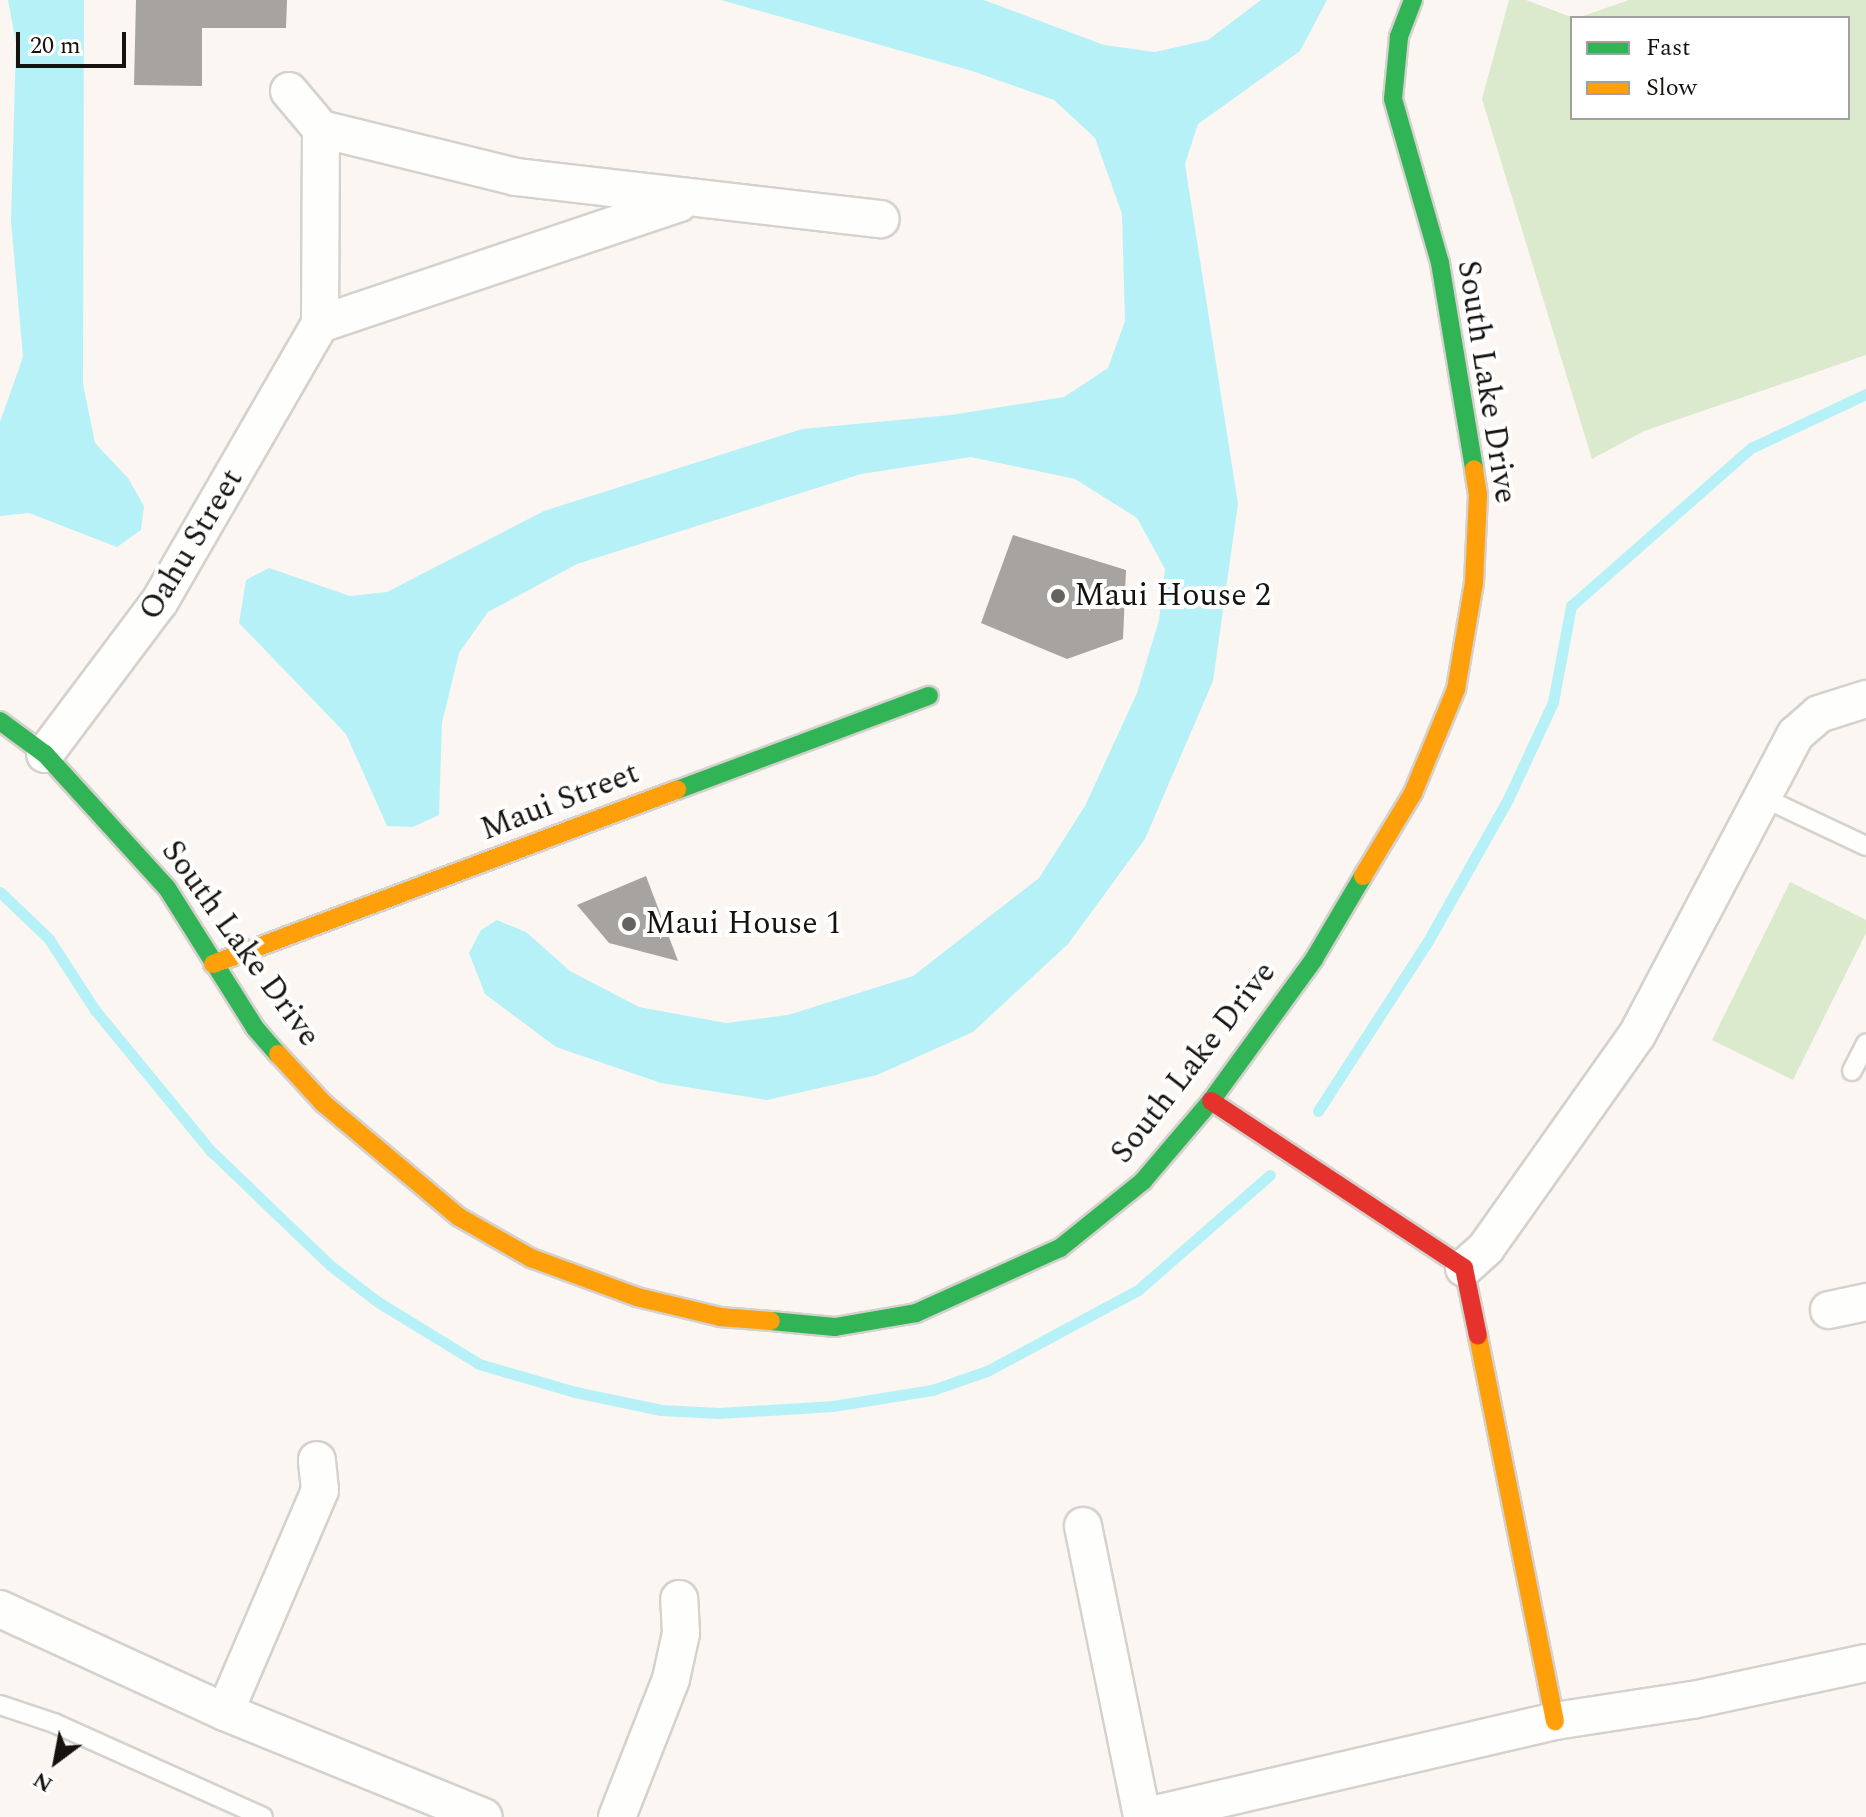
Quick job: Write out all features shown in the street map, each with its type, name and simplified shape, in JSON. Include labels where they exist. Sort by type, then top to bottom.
[{"type":"street","name":"South Lake Drive","points":[[0,721],[45,754],[167,888],[255,1028],[323,1103],[459,1217],[531,1258],[637,1297],[720,1317],[835,1327],[916,1313],[985,1286],[1060,1248],[1143,1181],[1211,1101],[1314,959],[1398,819],[1456,689],[1474,583],[1478,495],[1440,263],[1393,99],[1399,37],[1413,0]]},
{"type":"street","points":[[289,91],[321,129],[516,177],[688,200],[881,219]]},
{"type":"street","points":[[321,129],[320,324],[688,200]]},
{"type":"street","name":"Oahu Street","points":[[45,754],[160,601],[320,324]]},
{"type":"street","name":"Maui Street","points":[[213,964],[929,696]]},
{"type":"street","points":[[1464,1268],[1486,1248],[1637,1035],[1796,734],[1819,714],[1866,699]]},
{"type":"street","points":[[1211,1101],[1464,1268],[1555,1721]]},
{"type":"street","points":[[1829,1310],[1866,1302]]},
{"type":"street","points":[[225,1712],[320,1490],[317,1460]]},
{"type":"street","points":[[1083,1526],[1142,1817],[1555,1721],[1693,1700],[1866,1663]]},
{"type":"street","points":[[617,1817],[671,1679],[681,1633],[679,1599]]},
{"type":"street","points":[[0,1609],[225,1712],[484,1817]]},
{"type":"lane","points":[[1762,797],[1866,846]]},
{"type":"lane","points":[[1852,1071],[1866,1043]]},
{"type":"lane","points":[[0,1705],[54,1723],[263,1817]]},
{"type":"green space","points":[[1509,0],[1526,0],[1570,16],[1570,120],[1850,120],[1850,16],[1583,16],[1629,0],[1866,0],[1866,355],[1644,431],[1592,459],[1482,99]]},
{"type":"green space","points":[[1790,882],[1866,920],[1866,933],[1793,1080],[1712,1040]]},
{"type":"water","points":[[8,0],[84,0],[83,384],[95,443],[128,478],[144,506],[141,530],[117,547],[29,513],[0,516],[0,422],[23,357],[11,221],[16,43]]},
{"type":"water","points":[[721,0],[984,0],[1104,45],[1155,52],[1208,40],[1261,0],[1327,0],[1300,51],[1198,124],[1185,164],[1238,504],[1213,681],[1145,839],[1068,944],[973,1032],[877,1075],[767,1100],[661,1083],[556,1047],[485,994],[469,953],[481,930],[497,920],[526,932],[570,971],[639,1007],[726,1023],[788,1015],[913,976],[1039,878],[1085,806],[1137,693],[1159,620],[1165,569],[1137,518],[1075,479],[971,457],[861,474],[577,564],[488,612],[459,653],[442,723],[439,815],[413,827],[387,826],[346,734],[239,623],[246,580],[269,568],[350,596],[387,592],[544,511],[802,429],[951,415],[1064,397],[1108,368],[1125,321],[1122,214],[1095,138],[1054,100],[972,71]]},
{"type":"building","points":[[136,0],[287,0],[286,28],[202,28],[202,86],[134,85]]},
{"type":"building","name":"Maui House 2","points":[[1013,535],[1126,570],[1123,639],[1067,659],[981,623]]},
{"type":"building","name":"Maui House 1","points":[[646,876],[678,961],[609,943],[577,905]]},
{"type":"waterway","points":[[1318,1111],[1428,941],[1508,799],[1553,702],[1571,606],[1751,448],[1866,394]]},
{"type":"waterway","points":[[0,892],[49,939],[95,1010],[211,1151],[331,1266],[378,1302],[479,1364],[575,1392],[661,1410],[719,1413],[833,1406],[932,1390],[987,1371],[1138,1290],[1270,1175]]},
{"type":"traffic: fast","points":[[1413,0],[1399,37],[1393,99],[1440,263],[1474,469]]},
{"type":"traffic: fast","points":[[677,790],[929,696]]},
{"type":"traffic: fast","points":[[0,721],[45,754],[167,888],[255,1028],[278,1054]]},
{"type":"traffic: fast","points":[[771,1321],[835,1327],[916,1313],[1060,1248],[1143,1181],[1211,1101],[1314,959],[1363,876]]},
{"type":"traffic: slow","points":[[1363,876],[1413,793],[1456,689],[1474,583],[1478,495],[1474,469]]},
{"type":"traffic: slow","points":[[213,964],[677,790]]},
{"type":"traffic: slow","points":[[278,1054],[323,1103],[459,1217],[531,1258],[637,1297],[720,1317],[771,1321]]},
{"type":"traffic: slow","points":[[1478,1336],[1555,1721]]},
{"type":"traffic: jam","points":[[1211,1101],[1464,1268],[1478,1336]]},
{"type":"place","name":"Maui House 2","points":[[1058,596]]},
{"type":"place","name":"Maui House 1","points":[[629,924]]}]
